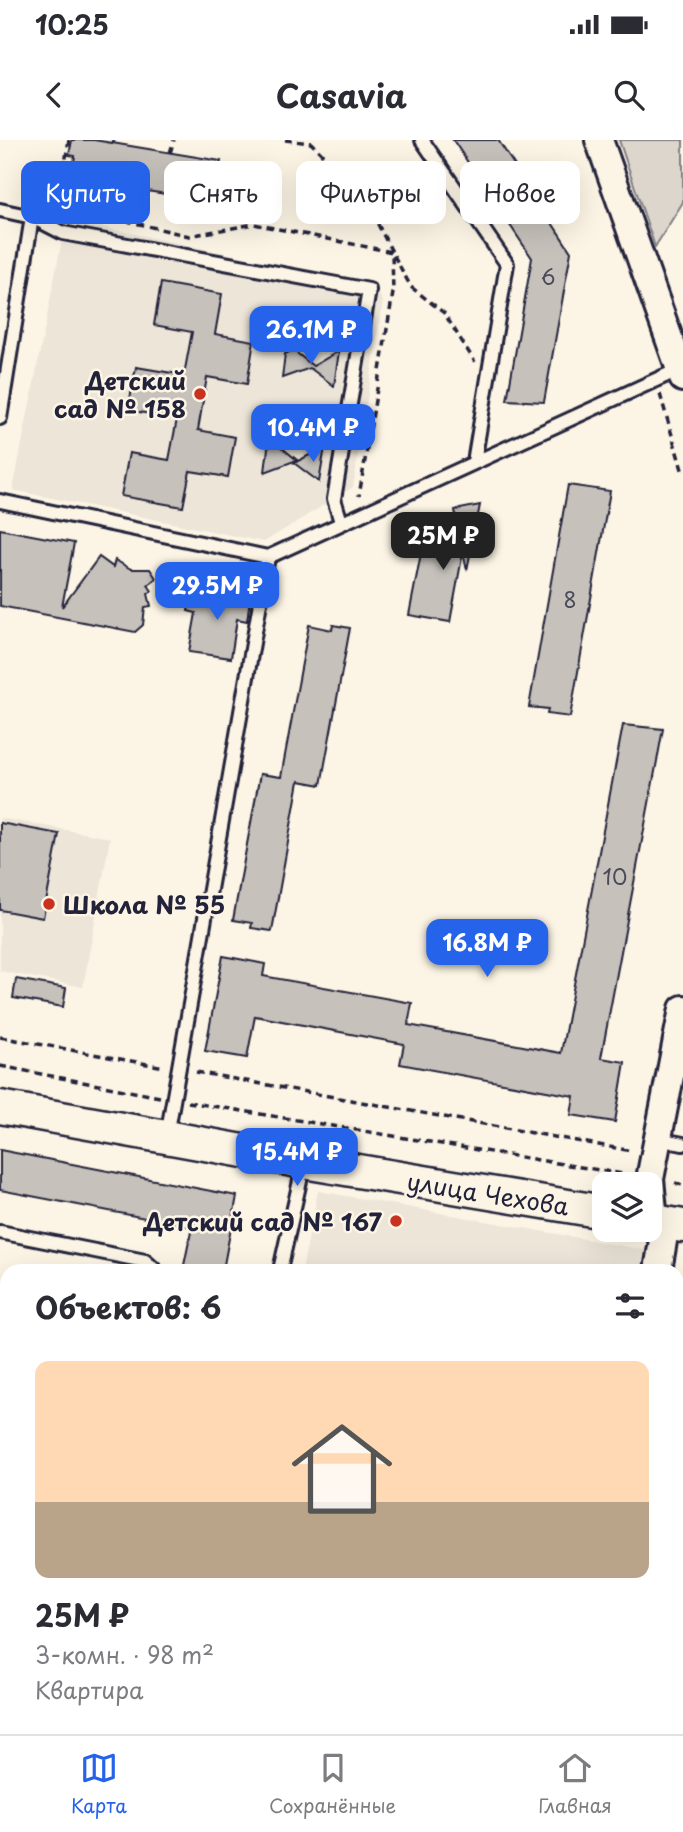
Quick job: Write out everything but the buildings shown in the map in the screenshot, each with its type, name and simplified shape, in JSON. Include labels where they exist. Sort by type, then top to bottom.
[{"type":"street","points":[[599,140],[681,374]]},
{"type":"street","points":[[662,1172],[662,1154],[683,1009]]},
{"type":"street","name":"улица Чехова","points":[[0,1107],[304,1163],[592,1210]]},
{"type":"street","points":[[659,1264],[663,1241],[662,1222]]},
{"type":"lane","points":[[422,140],[507,264],[474,462]]},
{"type":"lane","points":[[0,210],[21,215]]},
{"type":"lane","points":[[0,418],[31,224]]},
{"type":"lane","points":[[46,224],[63,233],[369,290],[334,499],[341,522]]},
{"type":"lane","points":[[0,501],[268,557],[656,380],[681,374]]},
{"type":"lane","points":[[167,1138],[268,557]]},
{"type":"lane","points":[[281,1264],[304,1163]]},
{"type":"lane","points":[[0,1232],[145,1261],[148,1264]]},
{"type":"path","points":[[65,161],[69,140]]},
{"type":"path","points":[[170,153],[174,140]]},
{"type":"path","points":[[139,224],[189,236],[254,224],[392,252],[411,287],[444,313],[487,377]]},
{"type":"path","points":[[656,380],[683,473]]},
{"type":"path","points":[[0,1037],[662,1154],[683,1185]]},
{"type":"path","points":[[0,1066],[174,1099],[662,1154]]},
{"type":"shaded area","points":[[619,140],[683,140],[683,202],[655,247]]},
{"type":"shaded area","name":"Детский сад № 158","points":[[65,224],[89,224],[373,285],[383,301],[353,487],[264,542],[13,490]]},
{"type":"shaded area","name":"Школа № 55","points":[[0,818],[110,838],[83,987],[0,971]]},
{"type":"shaded area","name":"Детский сад № 167","points":[[318,1191],[645,1250],[642,1264],[303,1264]]},
{"type":"place","name":"Детский сад № 158","points":[[200,394]]},
{"type":"place","name":"Школа № 55","points":[[49,904]]},
{"type":"place","name":"Детский сад № 167","points":[[396,1221]]}]
